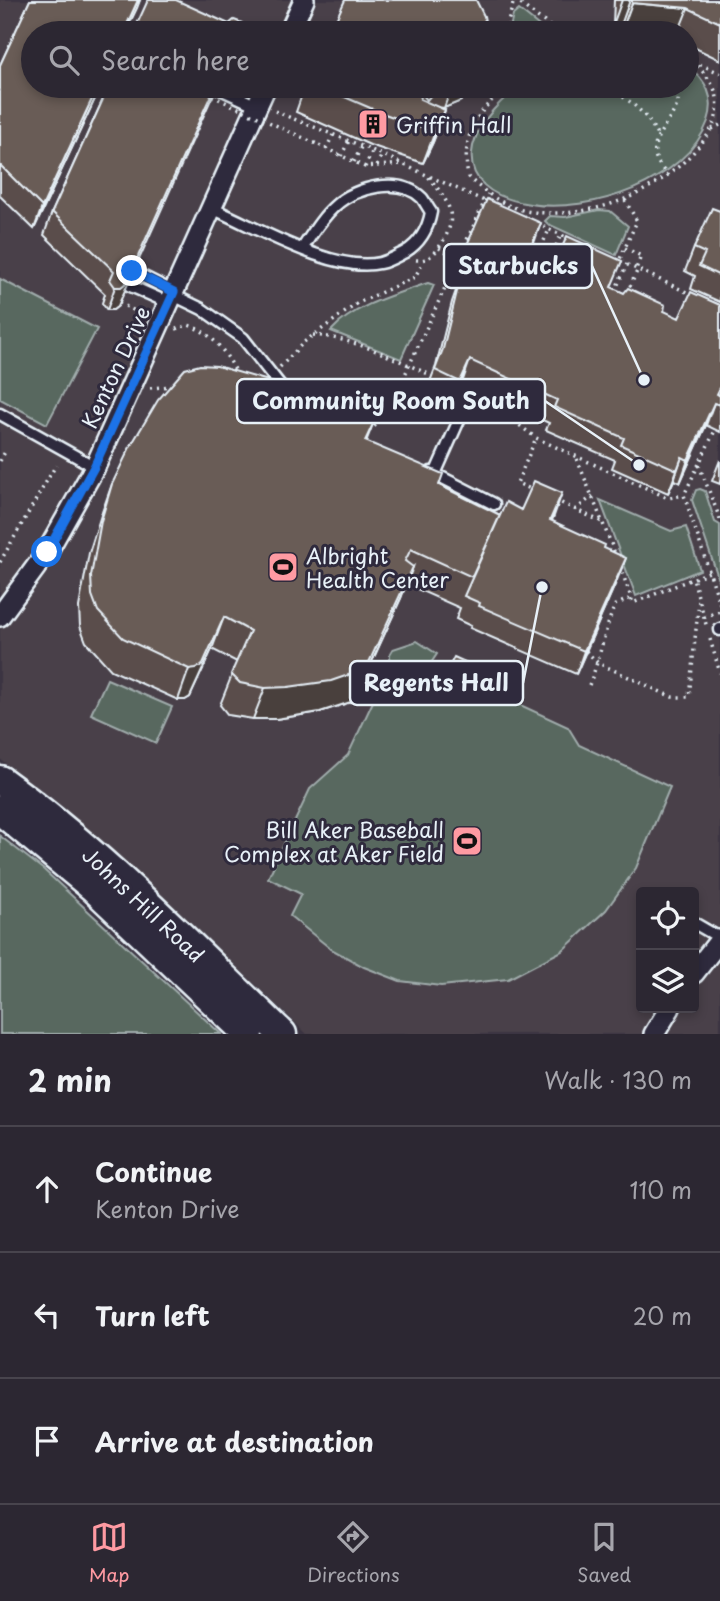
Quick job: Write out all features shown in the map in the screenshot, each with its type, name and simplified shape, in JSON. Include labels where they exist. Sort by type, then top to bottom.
[{"type":"main road","name":"Johns Hill Road","points":[[0,780],[116,874],[282,1034]]},
{"type":"main road","name":"Johns Hill Road","points":[[0,810],[94,888],[248,1034]]},
{"type":"street","points":[[294,21],[304,0]]},
{"type":"street","name":"Kenton Drive","points":[[0,616],[47,552],[94,467],[259,98]]},
{"type":"street","points":[[699,966],[720,939]]},
{"type":"street","points":[[654,1034],[667,1013]]},
{"type":"lane","points":[[211,208],[302,249],[334,260],[362,265],[380,263],[410,249],[429,225],[430,212],[422,198],[402,187],[374,187],[351,195],[335,206],[302,249]]},
{"type":"lane","points":[[132,271],[172,297]]},
{"type":"lane","points":[[126,284],[202,309],[243,338],[298,404]]},
{"type":"lane","points":[[435,474],[464,409]]},
{"type":"lane","points":[[0,414],[94,467]]},
{"type":"lane","points":[[424,469],[495,504]]},
{"type":"lane","points":[[699,926],[720,939]]},
{"type":"path","points":[[509,21],[516,0],[543,21]]},
{"type":"path","points":[[699,64],[720,73]]},
{"type":"path","points":[[493,98],[468,134],[465,158],[468,177],[498,201],[530,211],[566,213],[625,200],[668,176],[686,162],[717,116],[717,96],[699,68]]},
{"type":"path","points":[[227,98],[365,167],[402,163]]},
{"type":"path","points":[[264,98],[334,134],[517,215]]},
{"type":"path","points":[[622,98],[641,111],[658,138]]},
{"type":"path","points":[[668,176],[655,157],[658,138],[679,98]]},
{"type":"path","points":[[710,130],[720,125]]},
{"type":"path","points":[[326,149],[334,134]]},
{"type":"path","points":[[341,156],[350,139]]},
{"type":"path","points":[[354,162],[362,145]]},
{"type":"path","points":[[365,167],[373,150]]},
{"type":"path","points":[[377,166],[382,154]]},
{"type":"path","points":[[367,433],[386,416],[488,194]]},
{"type":"path","points":[[625,200],[638,221],[619,261],[698,297]]},
{"type":"path","points":[[527,220],[573,240]]},
{"type":"path","points":[[528,273],[549,230]]},
{"type":"path","points":[[541,279],[561,235]]},
{"type":"path","points":[[439,248],[458,258]]},
{"type":"path","points":[[625,248],[641,256],[625,297]]},
{"type":"path","points":[[538,253],[550,258]]},
{"type":"path","points":[[273,375],[289,356],[313,335],[358,303],[415,277],[423,261]]},
{"type":"path","points":[[610,301],[626,264]]},
{"type":"path","points":[[619,282],[629,287]]},
{"type":"path","points":[[447,283],[458,289]]},
{"type":"path","points":[[119,303],[150,318]]},
{"type":"path","points":[[175,330],[188,325],[196,327],[216,341],[241,380]]},
{"type":"path","points":[[313,335],[355,342],[442,380]]},
{"type":"path","points":[[451,384],[499,405],[536,438],[668,498],[684,495]]},
{"type":"path","points":[[150,388],[173,386]]},
{"type":"path","points":[[720,420],[684,495],[720,604]]},
{"type":"path","points":[[536,438],[517,483],[540,494]]},
{"type":"path","points":[[0,461],[6,450]]},
{"type":"path","points":[[577,457],[633,603],[709,572]]},
{"type":"path","points":[[699,464],[720,519]]},
{"type":"path","points":[[0,562],[56,465]]},
{"type":"path","points":[[575,510],[593,496]]},
{"type":"path","points":[[552,499],[604,523]]},
{"type":"path","points":[[586,651],[598,663],[672,697],[690,697],[699,600],[693,579]]},
{"type":"path","points":[[589,685],[598,663],[606,624],[615,605],[631,598]]},
{"type":"path","points":[[704,617],[720,611]]},
{"type":"shaded area","points":[[0,0],[720,0],[720,1034],[307,1034],[168,901],[53,799],[0,759]]},
{"type":"green space","points":[[519,10],[533,21],[512,21],[513,15]]},
{"type":"green space","points":[[699,77],[708,90],[711,105],[708,121],[696,142],[679,161],[658,177],[606,198],[554,206],[530,204],[502,197],[484,185],[474,171],[472,154],[476,137],[486,119],[506,98],[699,98]]},
{"type":"green space","points":[[599,210],[610,211],[628,226],[616,255],[545,221],[550,216],[565,217]]},
{"type":"green space","points":[[0,279],[97,329],[47,424],[0,399]]},
{"type":"green space","points":[[428,283],[434,285],[401,359],[331,331],[363,307]]},
{"type":"green space","points":[[696,490],[705,491],[715,522],[720,525],[720,583],[692,500]]},
{"type":"green space","points":[[600,500],[671,531],[686,527],[700,570],[636,596]]},
{"type":"green space","name":"Bill Aker Baseball Complex at Aker Field","points":[[417,641],[437,654],[431,663],[448,671],[452,663],[479,686],[568,727],[579,745],[670,787],[636,868],[606,910],[562,951],[508,979],[441,986],[400,981],[364,967],[331,949],[290,916],[301,894],[268,878],[310,789],[348,755],[384,678],[393,682],[396,675],[392,673],[397,664],[390,664],[393,649]]},
{"type":"green space","points":[[107,679],[172,707],[156,743],[91,714]]},
{"type":"green space","points":[[0,836],[44,870],[221,1034],[0,1034]]},
{"type":"building","points":[[30,0],[138,0],[128,21],[21,21],[21,98],[92,98],[42,207],[0,165],[0,65]]},
{"type":"building","points":[[148,0],[176,0],[222,21],[138,21]]},
{"type":"building","points":[[345,0],[476,0],[485,21],[335,21]]},
{"type":"building","points":[[632,0],[720,0],[720,23],[688,8],[632,3]]},
{"type":"building","points":[[104,98],[210,98],[126,283],[121,287],[115,287],[110,280],[114,271],[52,212]]},
{"type":"building","points":[[347,98],[420,98],[445,110],[435,132]]},
{"type":"building","points":[[487,199],[541,223],[526,258],[552,270],[567,236],[622,261],[611,287],[624,293],[628,288],[665,305],[664,311],[679,318],[691,292],[720,305],[720,388],[717,394],[720,396],[720,405],[714,403],[688,460],[682,457],[677,470],[621,445],[624,438],[554,407],[557,400],[470,360],[460,382],[435,370],[443,349],[460,279],[471,257],[463,254]]},
{"type":"building","points":[[712,208],[720,211],[720,276],[699,266],[705,253],[694,248]]},
{"type":"building","name":"Albright Health Center","points":[[200,365],[217,366],[265,380],[306,394],[373,424],[365,441],[443,474],[439,485],[500,515],[472,577],[411,549],[405,561],[413,567],[366,669],[331,681],[288,687],[265,688],[240,683],[231,674],[250,631],[224,617],[202,666],[189,669],[123,638],[98,611],[92,595],[91,576],[101,521],[112,484],[158,400],[185,369]]},
{"type":"building","points":[[534,481],[562,493],[550,520],[605,545],[604,548],[626,558],[584,651],[479,606],[480,603],[464,596],[506,502],[521,510]]},
{"type":"building","points":[[454,657],[485,671],[481,679],[450,665]]},
{"type":"place","name":"Griffin Hall","points":[[373,124]]},
{"type":"place","name":"Starbucks","points":[[644,380]]},
{"type":"place","name":"Community Room South","points":[[639,465]]},
{"type":"place","name":"Albright Health Center","points":[[283,567]]},
{"type":"place","name":"Regents Hall","points":[[542,587]]},
{"type":"place","name":"Bill Aker Baseball Complex at Aker Field","points":[[467,841]]},
{"type":"route","points":[[47,552],[94,467],[174,292],[132,271]]}]
